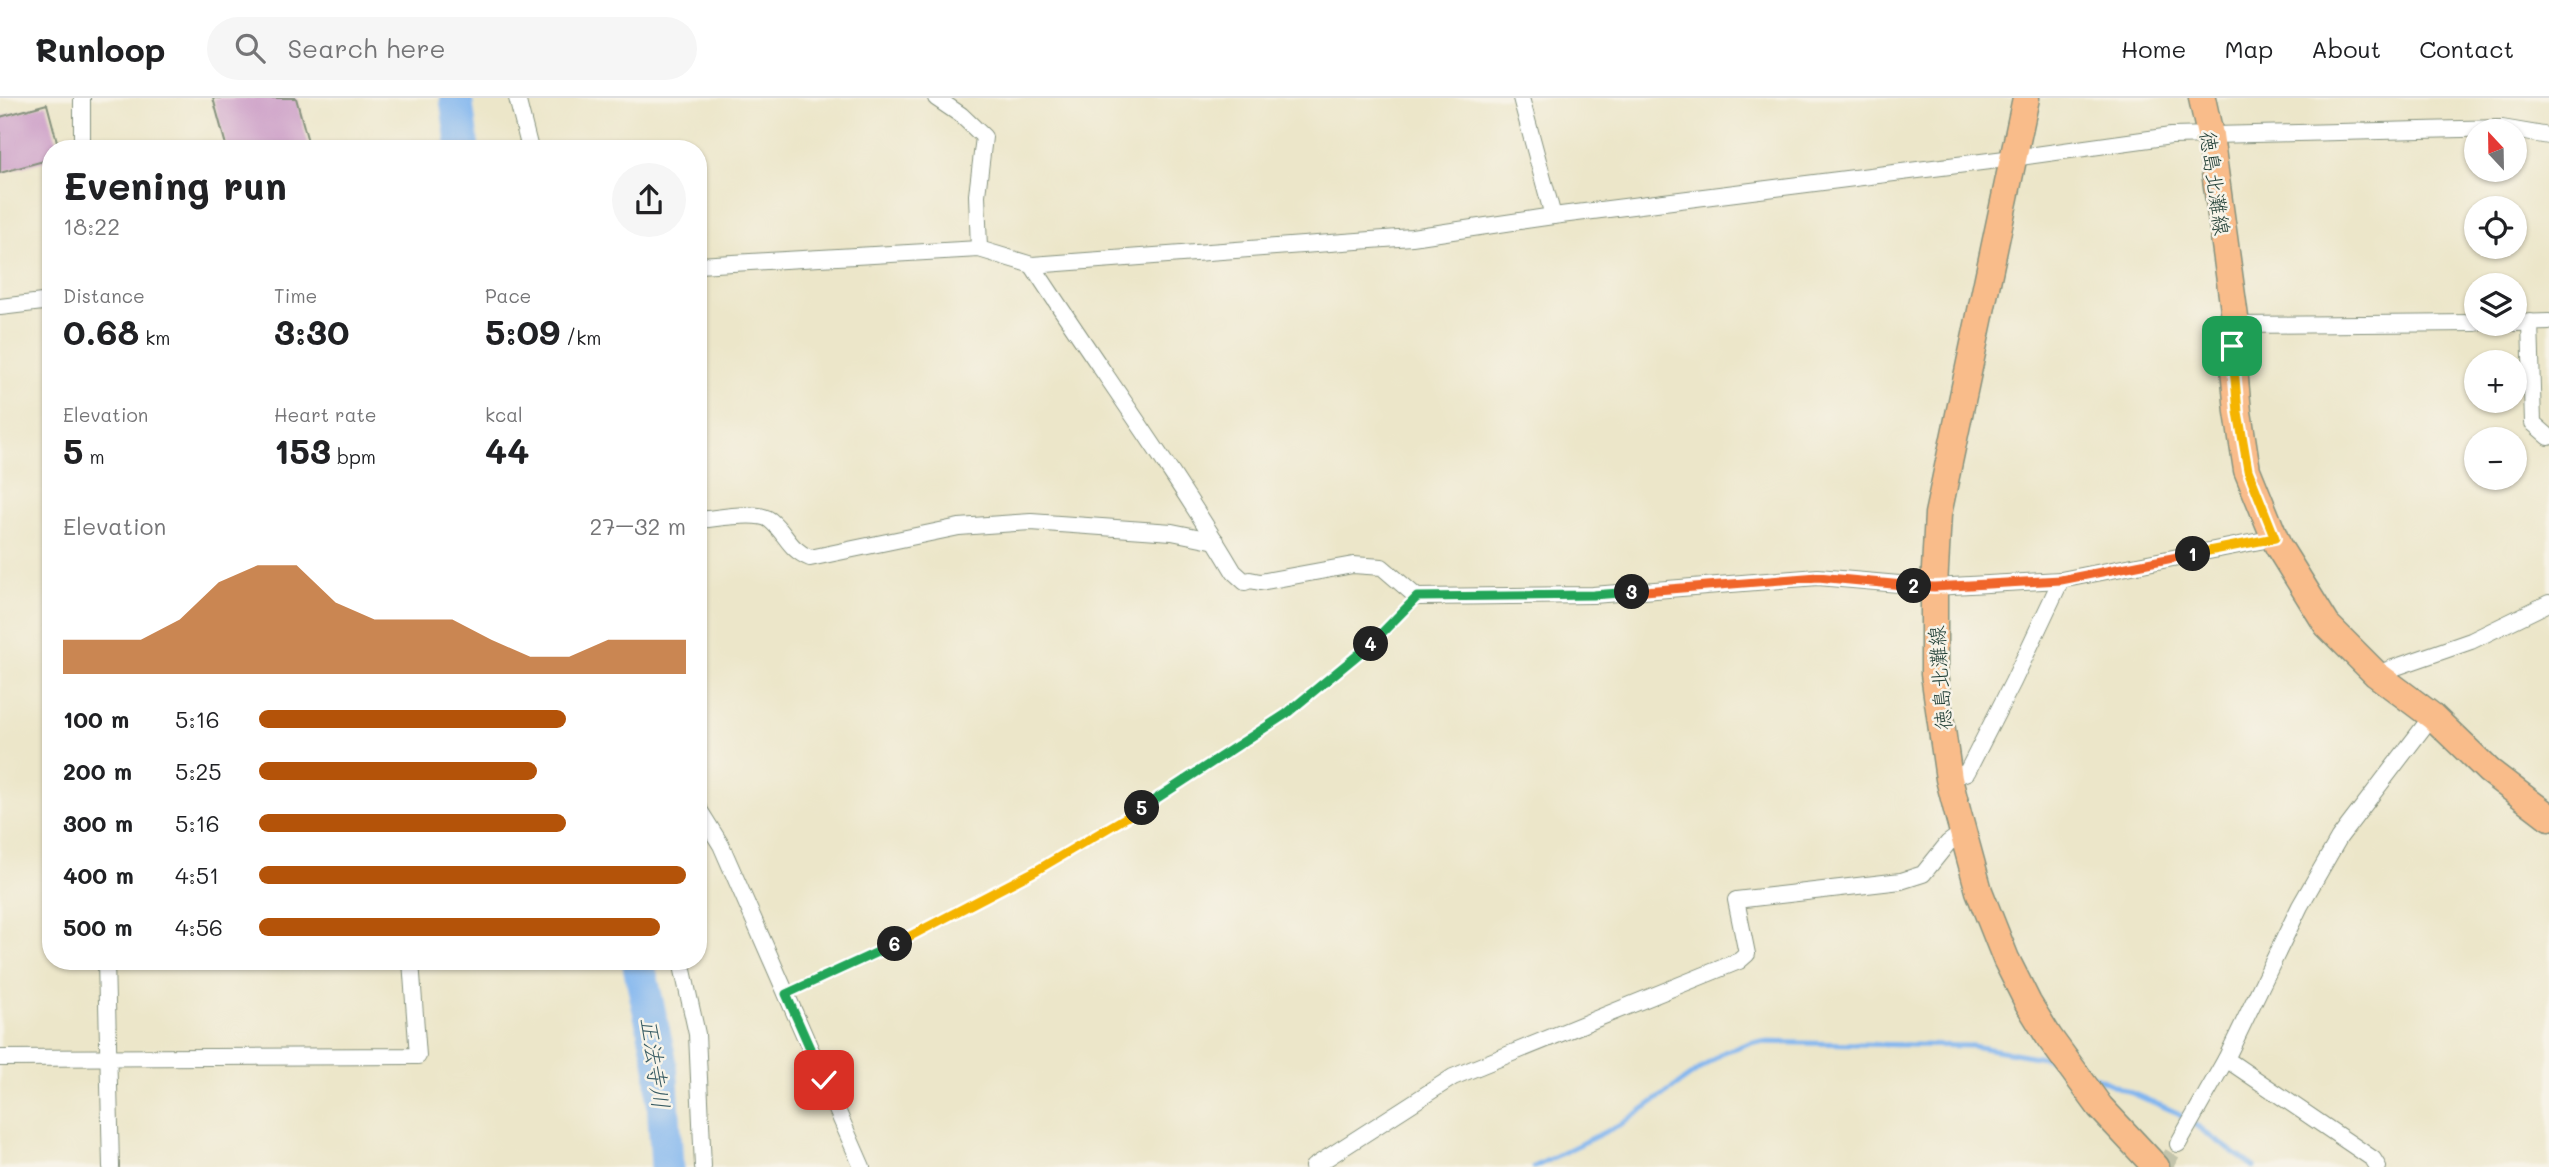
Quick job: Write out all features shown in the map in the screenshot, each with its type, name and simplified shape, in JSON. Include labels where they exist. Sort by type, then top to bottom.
[{"type":"main road","name":"徳島北灘線","points":[[2026,98],[1938,514],[1934,587],[1934,674],[1950,779],[1963,832],[1979,891],[2006,959],[2049,1037],[2100,1107],[2156,1167]]},
{"type":"main road","name":"徳島北灘線","points":[[2202,98],[2210,135],[2236,325],[2232,346],[2238,412],[2248,470],[2275,538],[2327,625],[2376,674],[2432,716],[2490,771],[2549,817]]},
{"type":"street","points":[[82,98],[82,140]]},
{"type":"street","points":[[517,98],[528,140]]},
{"type":"street","points":[[936,98],[984,137],[977,195],[979,249]]},
{"type":"street","points":[[1521,98],[1553,216]]},
{"type":"street","points":[[707,264],[979,249],[1032,265],[1412,237],[1553,216],[2171,136],[2502,128],[2549,136]]},
{"type":"street","points":[[1032,265],[1234,572],[1245,582],[1260,582],[1353,565],[1382,567],[1417,597],[1593,595],[1818,577],[1934,587],[2061,580],[2275,538]]},
{"type":"street","points":[[0,307],[42,302]]},
{"type":"street","points":[[2527,323],[2549,322]]},
{"type":"street","points":[[2236,325],[2464,323]]},
{"type":"street","points":[[2524,336],[2533,423],[2549,437]]},
{"type":"street","points":[[707,519],[758,515],[770,520],[796,553],[810,558],[959,527],[1031,522],[1172,532],[1216,541]]},
{"type":"street","points":[[1950,779],[1968,772],[2061,580]]},
{"type":"street","points":[[2376,674],[2472,641],[2549,603]]},
{"type":"street","points":[[2182,1138],[2226,1059],[2300,906],[2339,838],[2432,716]]},
{"type":"street","points":[[707,822],[721,845],[862,1167]]},
{"type":"street","points":[[1313,1167],[1453,1077],[1739,961],[1747,954],[1736,901],[1901,881],[1923,874],[1954,837],[1963,832]]},
{"type":"street","points":[[106,970],[111,1167]]},
{"type":"street","points":[[0,1058],[418,1056],[412,970]]},
{"type":"street","points":[[683,970],[697,1034],[703,1167]]},
{"type":"street","points":[[2226,1059],[2373,1159],[2378,1167]]},
{"type":"path","points":[[786,994],[916,934],[1086,842],[1169,792],[1286,714],[1366,650],[1417,597]]},
{"type":"building","points":[[213,98],[296,98],[308,140],[225,140]]},
{"type":"building","points":[[47,104],[57,140],[42,140],[42,161],[0,173],[0,117]]},
{"type":"waterway","name":"正法寺川","points":[[456,98],[462,140]]},
{"type":"waterway","name":"正法寺川","points":[[640,970],[661,1064],[667,1167]]},
{"type":"waterway","points":[[1534,1167],[1625,1122],[1724,1052],[1752,1042],[1972,1046],[2055,1060]]},
{"type":"waterway","points":[[2090,1075],[2178,1113],[2254,1167]]},
{"type":"tunnel","points":[[2164,1167],[2178,1144]]},
{"type":"route","points":[[824,1080],[786,994],[916,934],[1037,870],[1169,792],[1286,714],[1366,650],[1417,597],[1593,595],[1818,577],[1934,587],[2061,580],[2275,538],[2248,470],[2238,412],[2232,346]]}]
